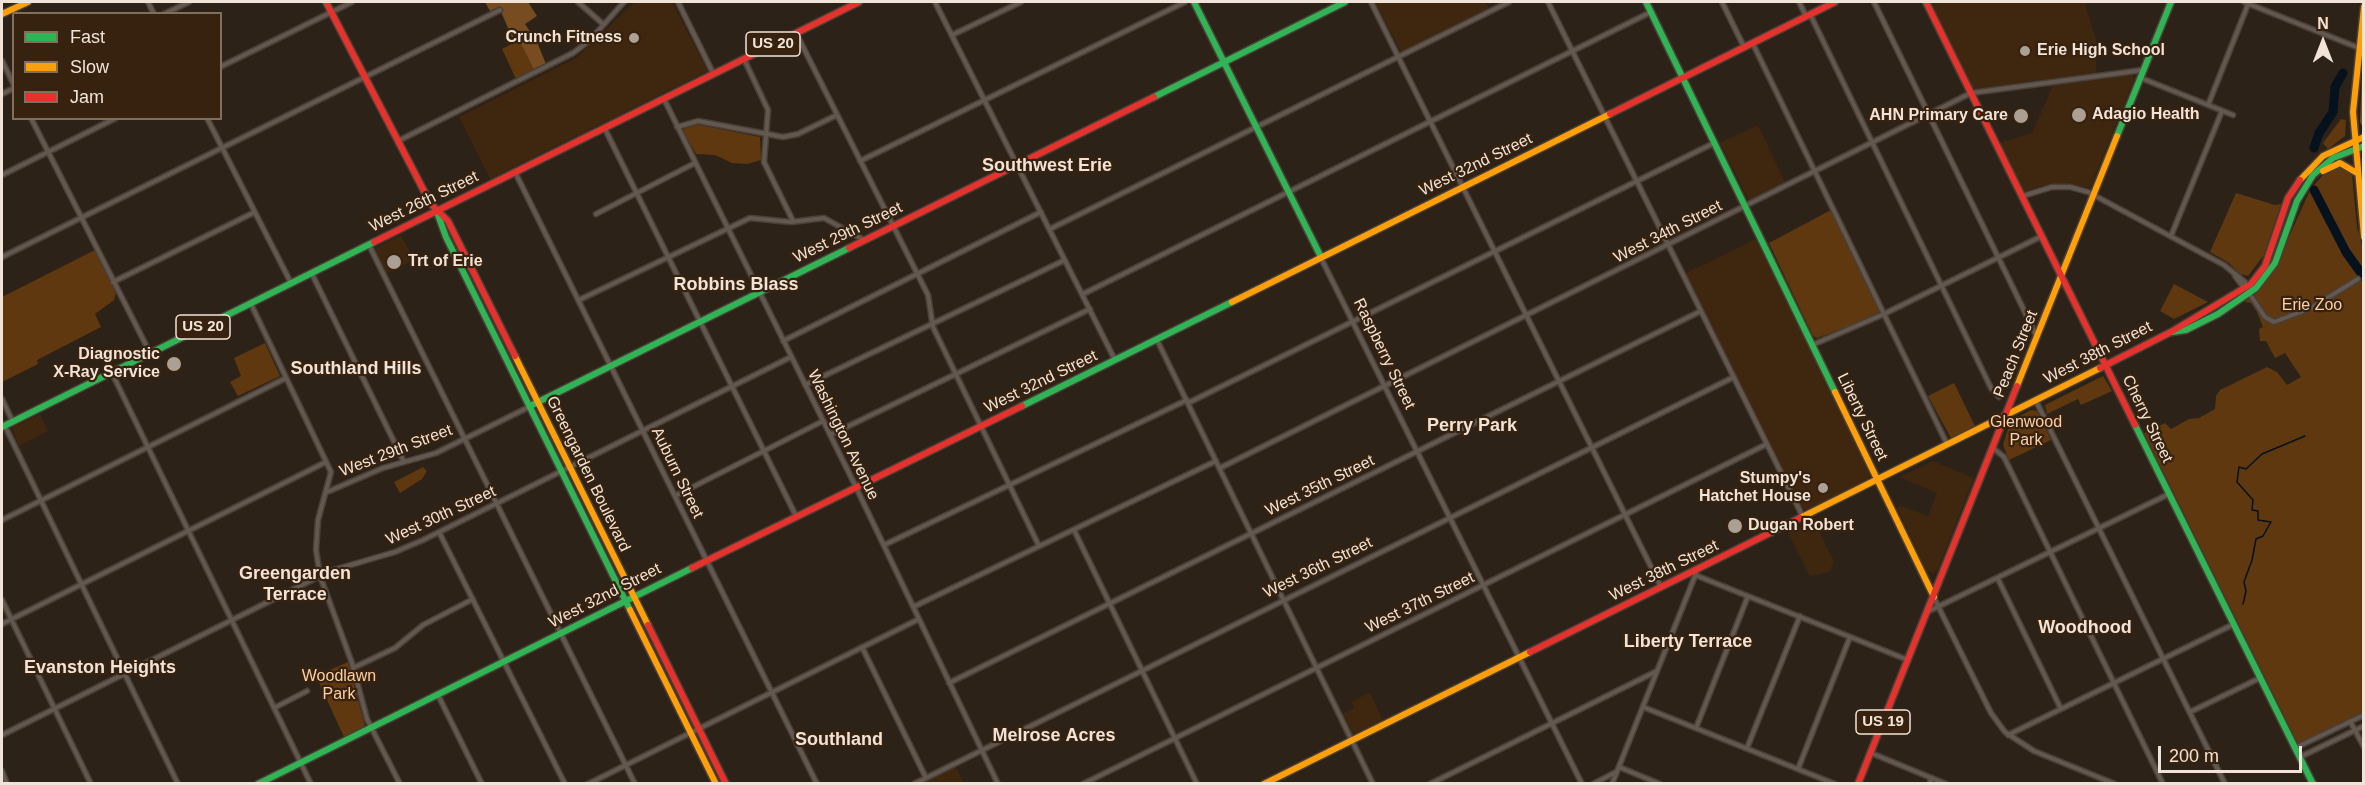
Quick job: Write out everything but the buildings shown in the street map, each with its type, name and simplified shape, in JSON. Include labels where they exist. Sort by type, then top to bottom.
[{"type":"street","points":[[2,14],[28,2]]},
{"type":"street","points":[[168,12],[189,2]]},
{"type":"street","name":"Greengarden Boulevard","points":[[326,2],[397,141],[437,211],[446,237],[716,783]]},
{"type":"street","points":[[222,66],[352,2]]},
{"type":"street","points":[[578,2],[603,24]]},
{"type":"street","points":[[397,141],[573,53],[624,2]]},
{"type":"street","points":[[678,2],[714,74]]},
{"type":"street","name":"West 26th Street","points":[[3,426],[859,2]]},
{"type":"street","points":[[935,2],[1115,361]]},
{"type":"street","points":[[952,35],[1021,2]]},
{"type":"street","points":[[860,161],[1185,2]]},
{"type":"street","name":"Raspberry Street","points":[[1194,2],[1582,783]]},
{"type":"street","name":"West 29th Street","points":[[326,492],[404,462],[436,453],[1345,2]]},
{"type":"street","points":[[1371,2],[1661,588]]},
{"type":"street","points":[[1050,229],[1509,2]]},
{"type":"street","points":[[1548,2],[1803,517]]},
{"type":"street","name":"Liberty Street","points":[[1646,2],[1989,708],[2008,735],[2034,751],[2115,783]]},
{"type":"street","points":[[1722,2],[1744,47]]},
{"type":"street","points":[[1798,2],[1808,15],[1991,388],[1999,398]]},
{"type":"street","name":"West 32nd Street","points":[[258,783],[796,516],[1115,361],[1835,2]]},
{"type":"street","points":[[1874,2],[2037,337]]},
{"type":"street","name":"Cherry Street","points":[[1926,2],[2313,783]]},
{"type":"street","name":"Peach Street","points":[[1858,783],[2171,2]]},
{"type":"street","points":[[2208,105],[2248,2],[2359,48]]},
{"type":"street","points":[[2364,7],[2353,112],[2364,237]]},
{"type":"street","points":[[2,257],[500,10]]},
{"type":"street","points":[[1083,294],[1651,12]]},
{"type":"street","points":[[796,33],[929,298],[932,324],[1039,546]]},
{"type":"street","points":[[1752,43],[1948,445]]},
{"type":"street","points":[[744,59],[768,110],[764,162],[793,221]]},
{"type":"street","points":[[2,61],[12,82]]},
{"type":"street","name":"West 34th Street","points":[[1220,468],[1669,246],[1871,141],[1971,93],[2144,70]]},
{"type":"street","points":[[2141,78],[2234,115]]},
{"type":"street","name":"Washington Avenue","points":[[663,99],[884,545],[998,783]]},
{"type":"street","points":[[2171,236],[2222,111]]},
{"type":"street","points":[[677,127],[692,121],[783,137],[798,134],[837,116]]},
{"type":"street","points":[[32,120],[150,354]]},
{"type":"street","points":[[2,175],[112,120]]},
{"type":"street","points":[[208,120],[291,284]]},
{"type":"street","points":[[604,128],[796,516]]},
{"type":"street","name":"West 38th Street","points":[[1264,783],[1661,588],[1696,573],[2171,332],[2257,282],[2275,263],[2305,188],[2313,175],[2354,140],[2364,137]]},
{"type":"street","points":[[884,545],[1353,322],[1714,142]]},
{"type":"street","name":"West 38th Street","points":[[2171,332],[2194,326],[2249,294],[2269,258],[2294,188],[2308,169],[2364,146]]},
{"type":"street","points":[[2333,158],[2357,173]]},
{"type":"street","points":[[596,214],[695,163]]},
{"type":"street","name":"Auburn Street","points":[[515,172],[817,783]]},
{"type":"street","points":[[2022,196],[2040,189],[2059,186],[2076,188],[2094,195],[2224,265],[2234,275],[2240,286],[2246,288],[2270,321],[2284,320],[2301,313],[2358,279]]},
{"type":"street","name":"Greengarden Boulevard","points":[[437,211],[448,221],[726,783]]},
{"type":"street","points":[[113,282],[255,212]]},
{"type":"street","points":[[783,341],[1041,212]]},
{"type":"street","points":[[579,300],[727,228],[755,217],[793,221],[824,218],[864,240]]},
{"type":"street","points":[[1812,345],[1884,314],[2042,236]]},
{"type":"street","points":[[369,245],[635,783]]},
{"type":"street","points":[[805,386],[1065,260]]},
{"type":"street","points":[[311,273],[404,462]]},
{"type":"street","points":[[250,304],[331,474],[317,531],[320,576],[372,727],[400,783]]},
{"type":"street","points":[[830,435],[1090,309]]},
{"type":"street","name":"West 35th Street","points":[[949,683],[1701,311]]},
{"type":"street","points":[[1157,340],[1373,783]]},
{"type":"street","name":"West 30th Street","points":[[2,735],[320,576],[400,550],[439,532],[791,357]]},
{"type":"street","points":[[112,372],[311,783]]},
{"type":"street","name":"West 36th Street","points":[[914,783],[1283,598],[1734,377]]},
{"type":"street","points":[[2,520],[286,378]]},
{"type":"street","points":[[2,399],[13,422]]},
{"type":"street","points":[[2035,400],[2225,783]]},
{"type":"street","points":[[675,496],[823,421]]},
{"type":"street","points":[[3,426],[178,783]]},
{"type":"street","name":"West 37th Street","points":[[1083,783],[1767,444]]},
{"type":"street","points":[[1993,448],[2004,457],[2163,783]]},
{"type":"street","points":[[913,607],[1216,461]]},
{"type":"street","name":"West 29th Street","points":[[2,624],[326,462]]},
{"type":"street","points":[[1927,612],[2169,494]]},
{"type":"street","points":[[1074,530],[1197,783]]},
{"type":"street","points":[[439,532],[565,783]]},
{"type":"street","points":[[1612,783],[1696,573],[1908,660]]},
{"type":"street","points":[[1998,579],[2061,709]]},
{"type":"street","points":[[1696,728],[1748,596]]},
{"type":"street","points":[[353,668],[395,648],[423,625],[473,599]]},
{"type":"street","points":[[2,600],[91,783]]},
{"type":"street","points":[[1747,748],[1800,616]]},
{"type":"street","points":[[588,783],[919,619]]},
{"type":"street","points":[[2008,735],[2234,624]]},
{"type":"street","points":[[1798,769],[1850,637]]},
{"type":"street","points":[[862,647],[926,778]]},
{"type":"street","points":[[1430,783],[1657,671]]},
{"type":"street","points":[[2190,712],[2260,678]]},
{"type":"street","points":[[274,708],[308,691]]},
{"type":"street","points":[[438,694],[482,783]]},
{"type":"street","points":[[1643,707],[1835,783]]},
{"type":"street","points":[[2295,748],[2364,715]]},
{"type":"street","points":[[2350,721],[2364,747]]},
{"type":"street","points":[[2300,757],[2364,726]]},
{"type":"street","points":[[1871,753],[1947,783]]},
{"type":"street","points":[[1593,783],[1618,769],[1660,783]]},
{"type":"street","points":[[2,771],[8,783]]},
{"type":"street","points":[[1929,783],[1932,778]]},
{"type":"shaded area","points":[[485,2],[528,2],[537,16],[525,24],[537,42],[546,64],[534,70],[519,40],[514,42],[499,7],[490,11]]},
{"type":"shaded area","points":[[635,2],[672,2],[708,71],[490,179],[459,117],[576,58]]},
{"type":"shaded area","points":[[1375,2],[1485,2],[1489,8],[1401,52]]},
{"type":"shaded area","name":"Erie High School","points":[[1930,2],[2090,2],[2085,5],[2096,39],[2096,73],[1973,89]]},
{"type":"shaded area","points":[[2364,50],[2363,128],[2360,122]]},
{"type":"shaded area","points":[[2130,75],[2135,77],[2090,188],[2062,184],[2041,186],[2023,192],[2000,143],[2032,133],[2053,85]]},
{"type":"shaded area","points":[[1758,125],[1785,182],[1749,200],[1720,143]]},
{"type":"shaded area","points":[[401,235],[414,260],[386,274],[375,248]]},
{"type":"shaded area","points":[[1756,239],[1870,474],[1868,481],[1807,511],[1802,508],[1686,273]]},
{"type":"shaded area","points":[[40,414],[48,431],[19,446],[12,428]]},
{"type":"shaded area","points":[[1933,461],[1974,478],[1938,569],[1933,573],[1926,570],[1897,508],[1901,506],[1928,516],[1937,493],[1900,477]]},
{"type":"shaded area","points":[[1813,519],[1834,561],[1829,572],[1810,576],[1787,530]]},
{"type":"shaded area","points":[[1370,692],[1383,721],[1353,734],[1343,713],[1354,708],[1351,702]]},
{"type":"shaded area","points":[[955,766],[964,783],[920,783]]},
{"type":"green space","points":[[519,40],[534,70],[516,79],[502,49]]},
{"type":"green space","points":[[2341,119],[2346,120],[2345,136],[2328,149],[2323,143]]},
{"type":"green space","points":[[695,124],[760,137],[761,160],[747,164],[732,163],[715,155],[696,154],[683,131],[685,127]]},
{"type":"green space","name":"Erie Zoo","points":[[2338,165],[2348,168],[2352,175],[2357,227],[2364,252],[2363,712],[2298,744],[2144,433],[2165,423],[2171,429],[2189,419],[2199,418],[2215,409],[2216,396],[2220,390],[2267,367],[2277,372],[2287,385],[2301,377],[2285,353],[2275,358],[2266,341],[2260,341],[2259,329],[2263,327],[2251,303],[2245,302],[2276,266],[2310,190],[2323,175]]},
{"type":"green space","points":[[2236,193],[2275,205],[2281,204],[2264,255],[2248,276],[2240,274],[2229,263],[2210,252]]},
{"type":"green space","points":[[1831,210],[1880,310],[1876,316],[1817,338],[1813,336],[1769,243]]},
{"type":"green space","points":[[95,250],[116,293],[114,300],[95,314],[101,327],[37,360],[38,364],[2,382],[2,297]]},
{"type":"green space","points":[[2174,284],[2208,302],[2174,319],[2160,311]]},
{"type":"green space","points":[[265,343],[280,376],[238,396],[230,382],[241,376],[234,358]]},
{"type":"green space","points":[[2103,376],[2112,391],[2081,405],[2078,399],[2047,414],[2045,405]]},
{"type":"green space","points":[[1954,383],[1975,426],[1951,438],[1928,396]]},
{"type":"green space","name":"Glenwood Park","points":[[2031,410],[2037,411],[2051,440],[2009,460],[2003,445],[2008,429],[2016,418]]},
{"type":"green space","points":[[423,467],[427,471],[422,479],[400,493],[394,482]]},
{"type":"green space","name":"Woodlawn Park","points":[[348,662],[365,726],[344,737],[316,676]]},
{"type":"waterway","points":[[2314,148],[2319,133],[2333,112],[2335,87],[2343,73]]},
{"type":"waterway","points":[[2314,190],[2346,252],[2364,277]]},
{"type":"waterway","points":[[2243,604],[2246,591],[2244,582],[2256,539],[2263,536],[2271,522],[2258,520],[2258,511],[2252,510],[2253,500],[2237,482],[2239,467],[2246,469],[2262,454],[2305,436]]},
{"type":"traffic: fast","points":[[1194,2],[1321,257]]},
{"type":"traffic: fast","points":[[1154,97],[1345,2]]},
{"type":"traffic: fast","points":[[1646,2],[1835,392]]},
{"type":"traffic: fast","points":[[2117,136],[2171,2]]},
{"type":"traffic: fast","points":[[2172,332],[2186,330],[2218,314],[2256,288],[2275,263],[2297,201],[2313,175],[2333,158],[2364,146]]},
{"type":"traffic: fast","points":[[437,212],[446,237],[630,610]]},
{"type":"traffic: fast","points":[[2,427],[374,242]]},
{"type":"traffic: fast","points":[[530,406],[849,248]]},
{"type":"traffic: fast","points":[[1022,406],[1232,302]]},
{"type":"traffic: fast","points":[[2135,425],[2313,784]]},
{"type":"traffic: fast","points":[[258,784],[692,568]]},
{"type":"traffic: slow","points":[[2,14],[28,2]]},
{"type":"traffic: slow","points":[[2364,7],[2353,112],[2364,237]]},
{"type":"traffic: slow","points":[[1232,302],[1610,114]]},
{"type":"traffic: slow","points":[[2017,386],[2117,136]]},
{"type":"traffic: slow","points":[[2300,180],[2323,156],[2364,137]]},
{"type":"traffic: slow","points":[[2323,171],[2340,163],[2357,173]]},
{"type":"traffic: slow","points":[[515,356],[648,625]]},
{"type":"traffic: slow","points":[[1800,518],[2100,368]]},
{"type":"traffic: slow","points":[[1835,392],[1934,597]]},
{"type":"traffic: slow","points":[[630,610],[716,784]]},
{"type":"traffic: slow","points":[[1264,784],[1530,652]]},
{"type":"traffic: jam","points":[[326,2],[424,191],[432,205],[448,221],[515,356]]},
{"type":"traffic: jam","points":[[374,242],[859,2]]},
{"type":"traffic: jam","points":[[1610,114],[1835,2]]},
{"type":"traffic: jam","points":[[1926,2],[2135,425]]},
{"type":"traffic: jam","points":[[849,248],[1154,97]]},
{"type":"traffic: jam","points":[[2100,368],[2171,332],[2251,284],[2265,266],[2288,198],[2300,180]]},
{"type":"traffic: jam","points":[[1858,784],[2017,386]]},
{"type":"traffic: jam","points":[[692,568],[1022,406]]},
{"type":"traffic: jam","points":[[1530,652],[1800,518]]},
{"type":"traffic: jam","points":[[648,625],[726,784]]},
{"type":"place","name":"Crunch Fitness","points":[[634,38]]},
{"type":"place","name":"Erie High School","points":[[2025,51]]},
{"type":"place","name":"Adagio Health","points":[[2079,115]]},
{"type":"place","name":"AHN Primary Care","points":[[2021,116]]},
{"type":"place","name":"Trt of Erie","points":[[394,262]]},
{"type":"place","name":"Diagnostic X-Ray Service","points":[[174,364]]},
{"type":"place","name":"Stumpy's Hatchet House","points":[[1823,488]]},
{"type":"place","name":"Dugan Robert","points":[[1735,526]]},
{"type":"district","name":"Southwest Erie","points":[[1047,166]]},
{"type":"district","name":"Robbins Blass","points":[[736,285]]},
{"type":"district","name":"Southland Hills","points":[[356,369]]},
{"type":"district","name":"Perry Park","points":[[1472,426]]},
{"type":"district","name":"Greengarden Terrace","points":[[295,584]]},
{"type":"district","name":"Woodhood","points":[[2085,628]]},
{"type":"district","name":"Liberty Terrace","points":[[1688,642]]},
{"type":"district","name":"Evanston Heights","points":[[100,668]]},
{"type":"district","name":"Melrose Acres","points":[[1054,736]]},
{"type":"district","name":"Southland","points":[[839,740]]}]
